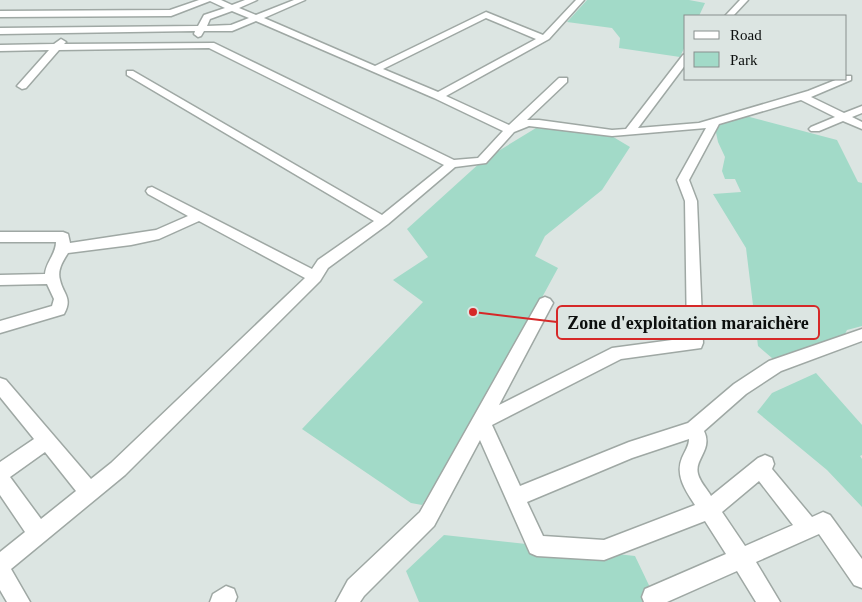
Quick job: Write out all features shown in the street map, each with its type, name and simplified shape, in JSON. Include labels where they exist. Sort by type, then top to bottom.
[{"type":"street","points":[[22,86],[99,0]]},
{"type":"street","points":[[0,14],[171,13],[208,0]]},
{"type":"street","points":[[214,0],[438,96],[510,130],[528,123],[612,132],[683,128],[714,123],[802,96],[843,80]]},
{"type":"street","points":[[192,45],[207,17],[253,0]]},
{"type":"street","points":[[0,31],[232,28],[301,0]]},
{"type":"street","points":[[438,96],[543,38],[580,0]]},
{"type":"street","points":[[730,15],[744,0]]},
{"type":"street","points":[[376,69],[486,15],[543,38]]},
{"type":"street","points":[[0,48],[211,45],[452,164],[482,161],[510,130],[563,80]]},
{"type":"street","points":[[629,132],[684,60]]},
{"type":"street","points":[[130,73],[382,221]]},
{"type":"street","points":[[802,96],[862,126]]},
{"type":"street","points":[[815,129],[862,109]]},
{"type":"street","points":[[481,422],[618,353],[696,342],[691,202],[683,180],[714,123]]},
{"type":"street","points":[[0,565],[118,469],[315,277],[323,264],[382,221],[452,164]]},
{"type":"street","points":[[152,190],[315,277]]},
{"type":"street","points":[[63,249],[160,234],[199,216]]},
{"type":"street","points":[[0,237],[63,236],[63,249],[52,267],[52,279],[61,300],[59,310],[0,327]]},
{"type":"street","points":[[0,280],[52,279]]},
{"type":"street","points":[[347,602],[356,588],[427,518],[545,303]]},
{"type":"street","points":[[515,498],[629,451],[694,429],[740,389],[775,366],[862,334]]},
{"type":"street","points":[[0,386],[90,492]]},
{"type":"street","points":[[481,422],[537,546],[604,550],[708,510],[762,466],[809,529]]},
{"type":"street","points":[[694,429],[698,436],[699,444],[688,468],[689,476],[708,510],[769,602]]},
{"type":"street","points":[[0,473],[47,440]]},
{"type":"street","points":[[0,480],[38,534]]},
{"type":"street","points":[[654,597],[823,522],[862,577]]},
{"type":"street","points":[[0,570],[19,602]]},
{"type":"green space","points":[[587,0],[689,0],[705,3],[699,15],[684,15],[684,48],[680,57],[619,48],[620,38],[612,28],[567,22]]},
{"type":"green space","points":[[742,115],[837,140],[858,182],[862,183],[862,326],[847,330],[841,342],[779,364],[758,346],[746,248],[713,194],[741,192],[735,179],[725,179],[722,171],[725,157],[718,142],[714,123]]},
{"type":"green space","points":[[536,128],[610,135],[630,147],[602,190],[545,236],[535,256],[558,268],[478,415],[422,505],[411,503],[302,429],[423,302],[393,280],[428,257],[407,229],[482,161]]},
{"type":"green space","points":[[816,373],[862,425],[862,455],[860,456],[862,459],[862,507],[827,470],[757,412],[772,393]]},
{"type":"green space","points":[[444,535],[635,556],[657,602],[419,602],[406,571]]},
{"type":"place","name":"Zone d'exploitation maraichère","points":[[473,312]]}]
